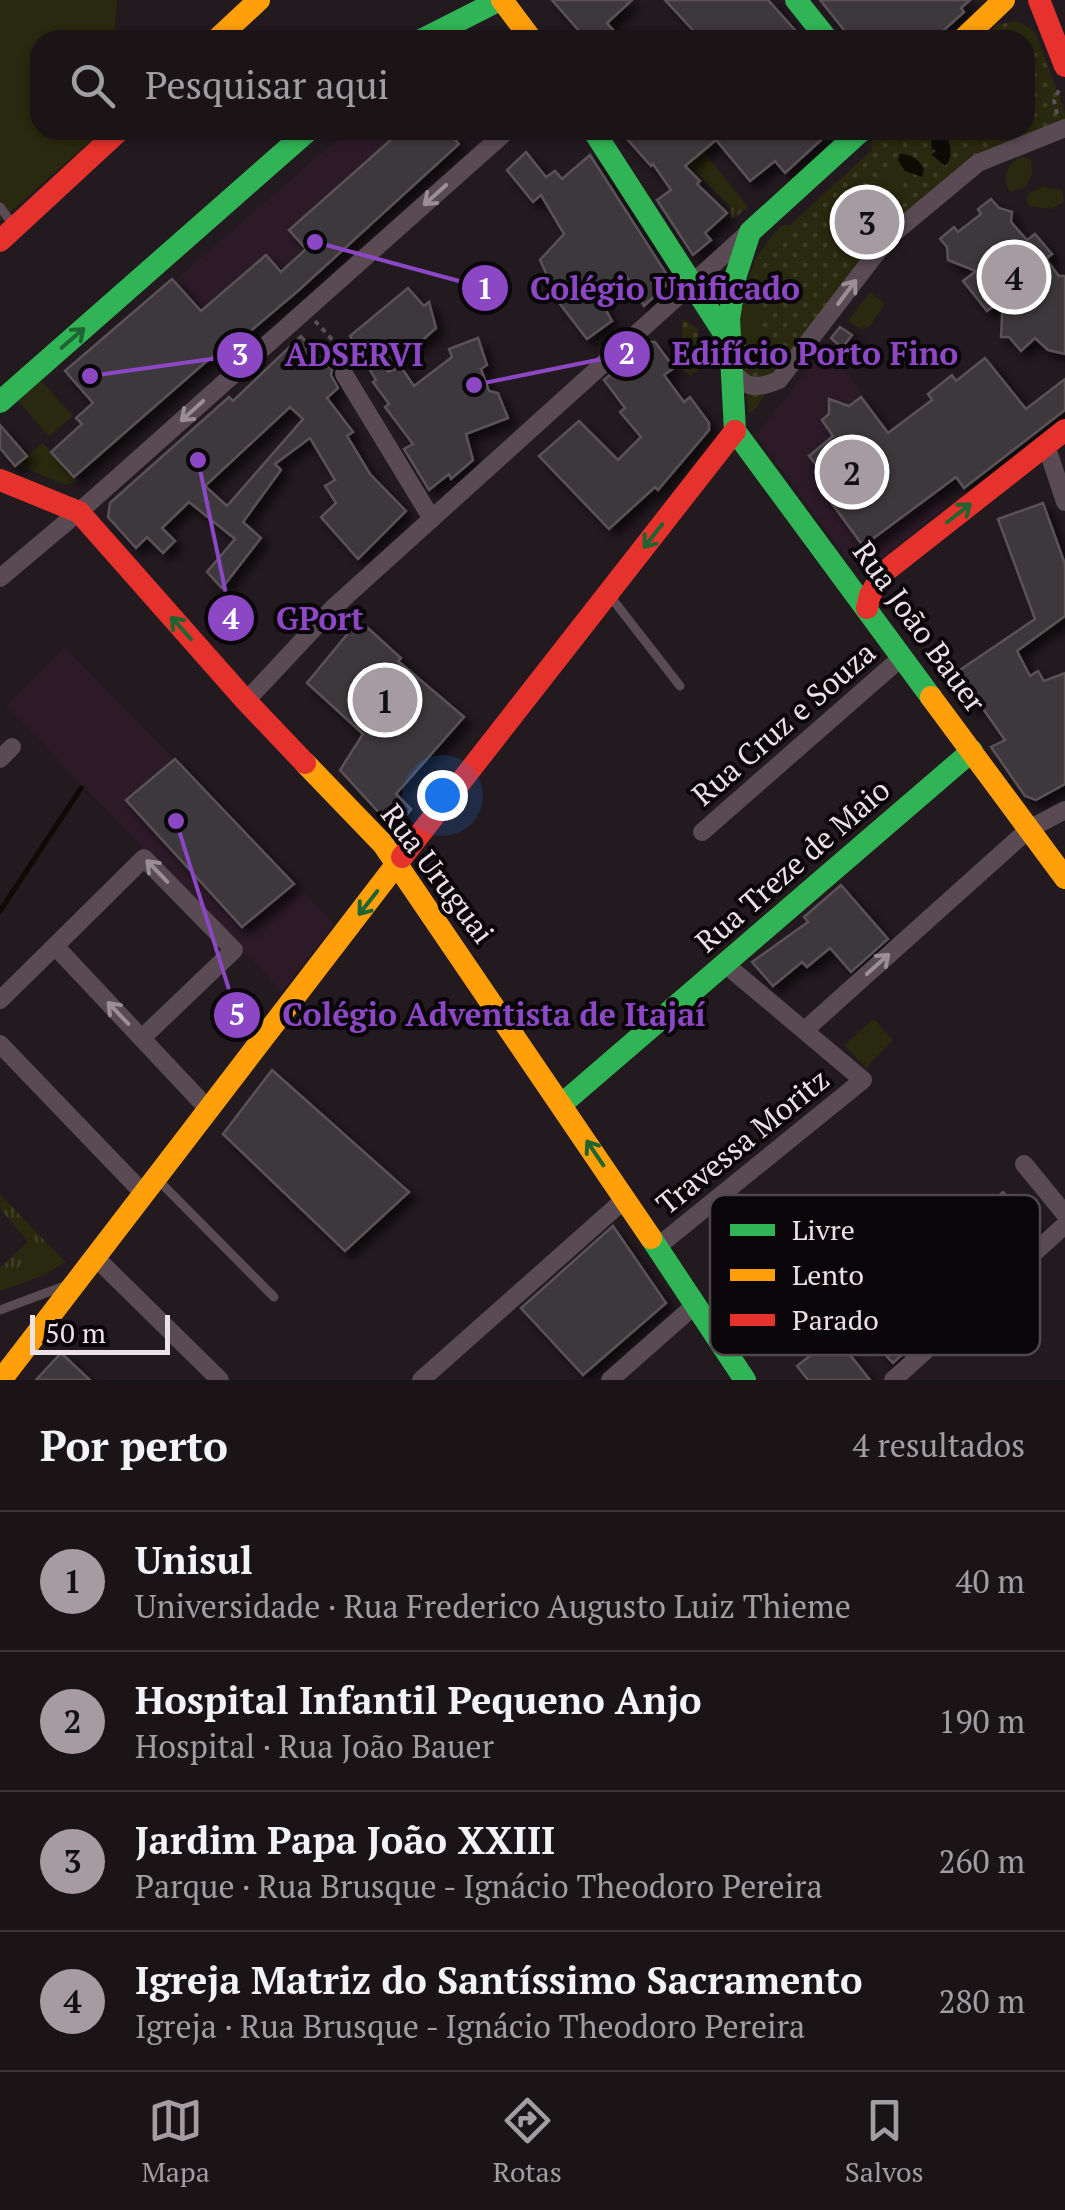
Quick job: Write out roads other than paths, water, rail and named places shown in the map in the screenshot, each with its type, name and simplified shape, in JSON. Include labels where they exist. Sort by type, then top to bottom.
[{"type":"main road","points":[[227,30],[259,0]]},
{"type":"main road","points":[[441,30],[501,0],[524,30]]},
{"type":"main road","points":[[796,0],[820,30]]},
{"type":"main road","points":[[972,30],[1004,0]]},
{"type":"main road","points":[[1038,0],[1065,63]]},
{"type":"main road","points":[[8,234],[109,140]]},
{"type":"main road","points":[[0,402],[298,140]]},
{"type":"main road","points":[[600,140],[729,342]]},
{"type":"main road","points":[[1,1380],[735,431],[729,342],[732,297],[750,232],[851,140]]},
{"type":"main road","points":[[843,574],[870,577],[882,573],[1065,430]]},
{"type":"main road","name":"Rua João Bauer","points":[[735,431],[1065,878]]},
{"type":"main road","name":"Rua Uruguai","points":[[0,480],[79,512],[246,701],[399,864],[710,1328]]},
{"type":"main road","points":[[868,608],[882,573]]},
{"type":"main road","name":"Rua Treze de Maio","points":[[562,1104],[972,752]]},
{"type":"main road","name":"Rua Uruguai","points":[[728,1355],[745,1380]]},
{"type":"street","points":[[732,370],[740,382],[754,388],[779,380],[888,238],[978,163],[1065,128]]},
{"type":"street","points":[[0,578],[497,140]]},
{"type":"street","points":[[246,701],[333,608],[750,232]]},
{"type":"street","points":[[344,374],[432,519]]},
{"type":"street","points":[[1046,445],[1065,502]]},
{"type":"street","name":"Rua Cruz e Souza","points":[[702,832],[902,657]]},
{"type":"street","points":[[725,964],[806,1029],[1029,829],[1065,810]]},
{"type":"street","points":[[0,1000],[144,858],[234,950],[142,1038]]},
{"type":"street","points":[[55,946],[208,1110]]},
{"type":"street","name":"Travessa Moritz","points":[[720,1195],[863,1080],[806,1029]]},
{"type":"street","points":[[0,1044],[150,1186]]},
{"type":"street","points":[[1024,1164],[1065,1214]]},
{"type":"street","points":[[421,1380],[625,1199]]},
{"type":"street","name":"Travessa Moritz","points":[[657,1246],[710,1203]]},
{"type":"street","points":[[1040,1249],[1065,1226]]},
{"type":"street","points":[[95,1257],[220,1380]]},
{"type":"street","points":[[610,1380],[695,1305]]},
{"type":"street","points":[[894,1380],[922,1355]]},
{"type":"lane","points":[[0,208],[8,234]]},
{"type":"lane","points":[[608,594],[680,686]]},
{"type":"lane","points":[[150,1186],[274,1297]]},
{"type":"lane","points":[[0,1310],[75,1283]]},
{"type":"water","points":[[931,140],[947,140],[951,153],[945,166],[932,155]]},
{"type":"water","points":[[900,154],[912,156],[920,163],[924,169],[922,177],[905,171],[898,160]]},
{"type":"waterway","points":[[0,911],[81,788]]},
{"type":"place","name":"Jardim Papa João XXIII","points":[[867,222]]},
{"type":"place","name":"Colégio Unificado","points":[[315,242]]},
{"type":"place","name":"Igreja Matriz do Santíssimo Sacramento","points":[[1014,277]]},
{"type":"place","name":"ADSERVI","points":[[90,376]]},
{"type":"place","name":"Edifício Porto Fino","points":[[474,385]]},
{"type":"place","name":"GPort","points":[[198,460]]},
{"type":"place","name":"Hospital Infantil Pequeno Anjo","points":[[852,472]]},
{"type":"place","name":"Unisul","points":[[385,700]]},
{"type":"place","name":"Colégio Adventista de Itajaí","points":[[176,821]]}]
